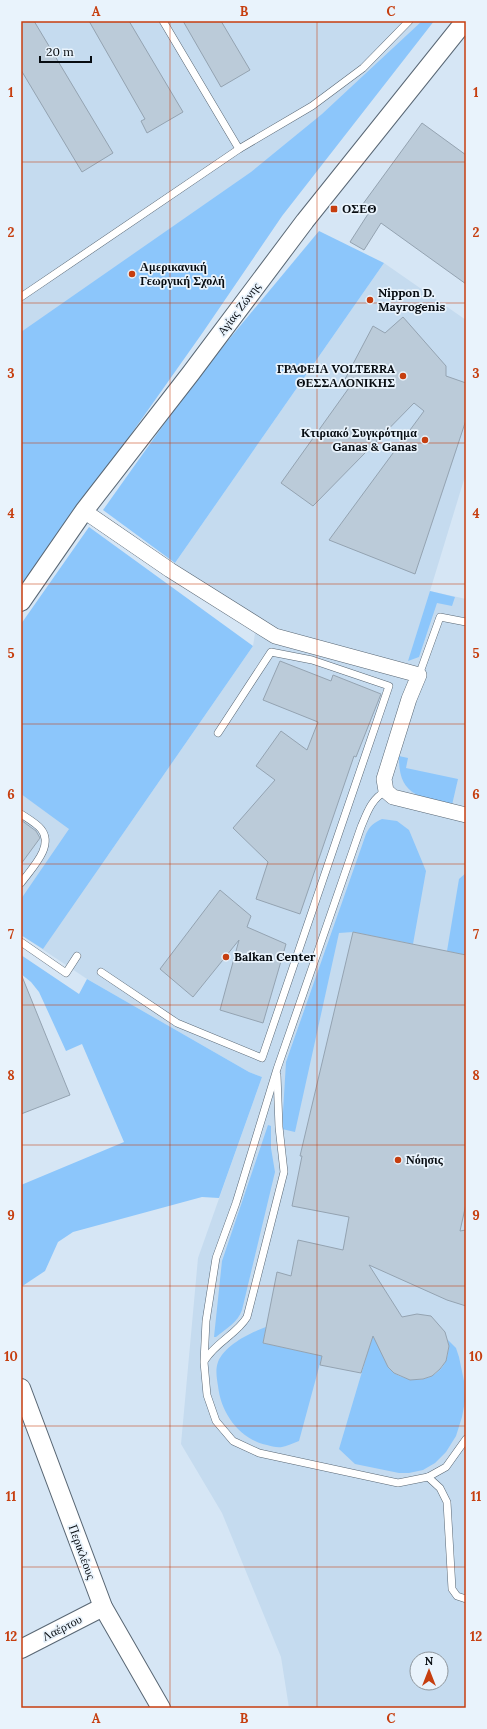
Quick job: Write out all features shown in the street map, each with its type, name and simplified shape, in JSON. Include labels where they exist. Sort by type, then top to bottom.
[{"type":"street","name":"Αγίας Ζώνης","points":[[21,602],[84,511],[196,367],[305,221],[465,21]]},
{"type":"street","points":[[84,511],[170,570],[275,636],[419,675],[407,706],[384,779],[386,791],[393,797],[466,815]]},
{"type":"street","name":"Περικλέους","points":[[21,1388],[103,1607],[161,1708]]},
{"type":"street","name":"Λαέρτου","points":[[21,1649],[103,1607]]},
{"type":"lane","points":[[163,21],[239,149]]},
{"type":"lane","points":[[21,297],[239,149],[312,106],[363,68],[409,21]]},
{"type":"lane","points":[[419,675],[440,617],[466,622]]},
{"type":"lane","points":[[101,972],[177,1023],[262,1058],[389,686],[312,660],[271,652],[218,733]]},
{"type":"lane","points":[[386,791],[379,795],[371,803],[361,827],[277,1069],[236,1203],[216,1258],[206,1321],[204,1362],[207,1395],[216,1421],[233,1441],[259,1454],[398,1483],[428,1477],[446,1467],[465,1443]]},
{"type":"lane","points":[[21,814],[40,828],[46,836],[46,845],[21,883]]},
{"type":"lane","points":[[21,942],[66,973],[77,956]]},
{"type":"lane","points":[[204,1362],[216,1346],[243,1324],[247,1317],[284,1172],[278,1127],[277,1069]]},
{"type":"lane","points":[[428,1477],[440,1488],[447,1502],[452,1589],[457,1596],[466,1599]]},
{"type":"shaded area","name":"Αμερικανική Γεωργική Σχολή","points":[[21,21],[434,21],[282,216],[203,332],[21,590]]},
{"type":"shaded area","points":[[422,21],[434,21],[282,216],[203,332],[21,590],[21,332],[251,172],[322,114]]},
{"type":"shaded area","points":[[319,231],[384,263],[175,563],[103,510],[196,379]]},
{"type":"shaded area","points":[[384,263],[466,320],[466,473],[430,591],[466,599],[466,1705],[464,1708],[289,1708],[281,1657],[222,1513],[181,1444],[198,1258],[262,1077],[249,1072],[87,979],[21,935],[21,794],[108,855],[253,646],[256,627],[175,563]]},
{"type":"shaded area","points":[[89,527],[253,646],[43,949],[21,935],[21,899],[69,829],[21,794],[21,624]]},
{"type":"shaded area","points":[[430,591],[455,597],[452,606],[437,603],[419,657],[408,661]]},
{"type":"shaded area","points":[[399,756],[408,758],[406,768],[458,779],[452,805],[421,797],[407,787],[402,779]]},
{"type":"shaded area","points":[[382,819],[397,821],[409,830],[426,871],[413,944],[353,932],[339,933],[295,1132],[282,1129],[286,1062],[366,834],[372,825]]},
{"type":"shaded area","points":[[466,873],[466,955],[447,951],[459,879]]},
{"type":"shaded area","points":[[21,955],[79,994],[87,979],[249,1072],[262,1077],[219,1198],[202,1197],[73,1232],[58,1242],[45,1271],[21,1287],[21,1185],[124,1142],[82,1044],[66,1051],[39,992],[31,982],[21,974]]},
{"type":"shaded area","points":[[268,1125],[271,1126],[271,1148],[275,1172],[242,1310],[238,1318],[231,1325],[214,1337],[222,1261]]},
{"type":"shaded area","points":[[266,1327],[263,1343],[322,1356],[299,1441],[280,1447],[257,1442],[240,1431],[227,1415],[223,1406],[217,1377],[218,1362],[226,1350],[239,1340]]},
{"type":"shaded area","points":[[376,1335],[394,1373],[404,1378],[415,1380],[424,1379],[433,1375],[440,1369],[448,1352],[448,1340],[456,1348],[464,1381],[465,1401],[462,1417],[456,1436],[446,1452],[435,1463],[423,1470],[409,1473],[399,1473],[355,1464],[339,1449],[372,1338]]},
{"type":"building","points":[[21,21],[34,21],[113,153],[82,172],[21,70]]},
{"type":"building","points":[[89,21],[129,21],[183,112],[147,133],[141,121],[145,119]]},
{"type":"building","points":[[183,21],[221,21],[250,70],[221,87]]},
{"type":"building","points":[[422,123],[466,155],[466,284],[381,223],[364,250],[350,242],[368,214],[360,208]]},
{"type":"building","name":"Κτιριακό Συγκρότημα Ganas & Ganas","points":[[403,317],[446,366],[446,376],[466,383],[466,420],[415,574],[329,540],[424,411],[414,403],[313,506],[281,483],[351,385],[344,381],[373,326],[385,333]]},
{"type":"building","points":[[280,661],[331,681],[333,675],[381,694],[356,757],[354,756],[300,914],[256,899],[268,862],[233,828],[275,780],[256,766],[281,731],[307,750],[318,722],[263,700]]},
{"type":"building","points":[[21,820],[36,831],[40,838],[21,864]]},
{"type":"building","name":"Balkan Center","points":[[220,890],[251,916],[247,927],[286,944],[263,1023],[220,1010],[239,940],[193,997],[160,969]]},
{"type":"building","name":"Νόησις","points":[[353,932],[466,955],[466,1204],[460,1231],[466,1230],[466,1306],[447,1300],[369,1265],[402,1317],[417,1314],[431,1316],[445,1332],[449,1346],[446,1361],[432,1376],[423,1379],[410,1380],[394,1373],[388,1367],[373,1336],[361,1373],[320,1365],[322,1356],[263,1343],[277,1272],[291,1276],[298,1240],[343,1250],[349,1217],[292,1206],[302,1156],[300,1156]]},
{"type":"building","points":[[21,974],[70,1095],[21,1114]]},
{"type":"place","name":"ΟΣΕΘ","points":[[334,209]]},
{"type":"place","name":"Αμερικανική Γεωργική Σχολή","points":[[132,274]]},
{"type":"place","name":"Nippon D. Mayrogenis","points":[[370,300]]},
{"type":"place","name":"ΓΡΑΦΕΙΑ VOLTERRA ΘΕΣΣΑΛΟΝΙΚΗΣ","points":[[403,376]]},
{"type":"place","name":"Κτιριακό Συγκρότημα Ganas & Ganas","points":[[425,440]]},
{"type":"place","name":"Balkan Center","points":[[226,957]]},
{"type":"place","name":"Νόησις","points":[[398,1160]]}]
